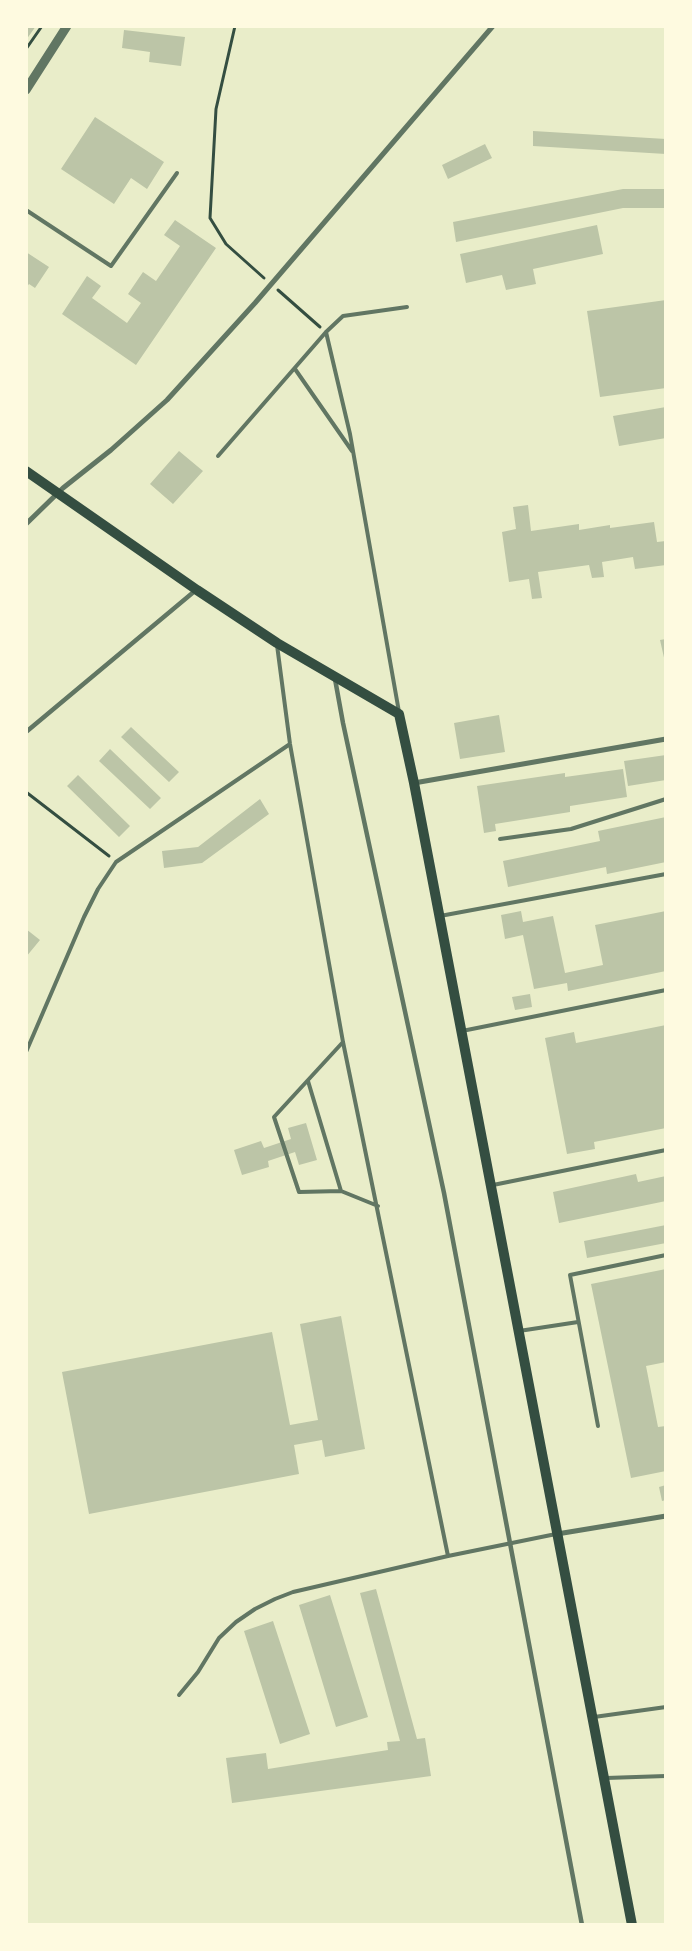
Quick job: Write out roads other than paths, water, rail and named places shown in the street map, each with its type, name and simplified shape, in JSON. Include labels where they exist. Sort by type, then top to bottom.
[{"type":"main road","points":[[26,471],[196,590],[277,643],[400,714],[632,1925]]},
{"type":"street","points":[[26,90],[67,26]]},
{"type":"street","points":[[26,524],[62,488],[111,450],[173,394],[255,303],[493,26]]},
{"type":"street","points":[[26,732],[196,590]]},
{"type":"street","points":[[335,677],[343,723],[444,1193],[582,1925]]},
{"type":"street","points":[[414,783],[666,739]]},
{"type":"street","points":[[556,1534],[666,1516]]},
{"type":"lane","points":[[26,210],[111,266],[177,173]]},
{"type":"lane","points":[[218,456],[326,332],[343,316],[407,307]]},
{"type":"lane","points":[[326,332],[353,452],[400,714]]},
{"type":"lane","points":[[294,369],[353,452]]},
{"type":"lane","points":[[277,643],[290,744],[343,1042],[448,1556]]},
{"type":"lane","points":[[26,1052],[84,917],[98,889],[116,862],[290,744]]},
{"type":"lane","points":[[500,839],[571,829],[666,799]]},
{"type":"lane","points":[[440,916],[666,874]]},
{"type":"lane","points":[[462,1032],[666,990]]},
{"type":"lane","points":[[343,1042],[274,1117],[299,1192],[341,1191],[378,1206]]},
{"type":"lane","points":[[308,1082],[341,1191]]},
{"type":"lane","points":[[490,1186],[666,1150]]},
{"type":"lane","points":[[598,1426],[570,1275],[666,1255]]},
{"type":"lane","points":[[519,1331],[578,1322]]},
{"type":"lane","points":[[179,1695],[198,1672],[220,1638],[236,1622],[255,1609],[292,1592],[448,1556],[556,1534]]},
{"type":"lane","points":[[592,1718],[666,1707]]},
{"type":"lane","points":[[603,1778],[666,1776]]}]
